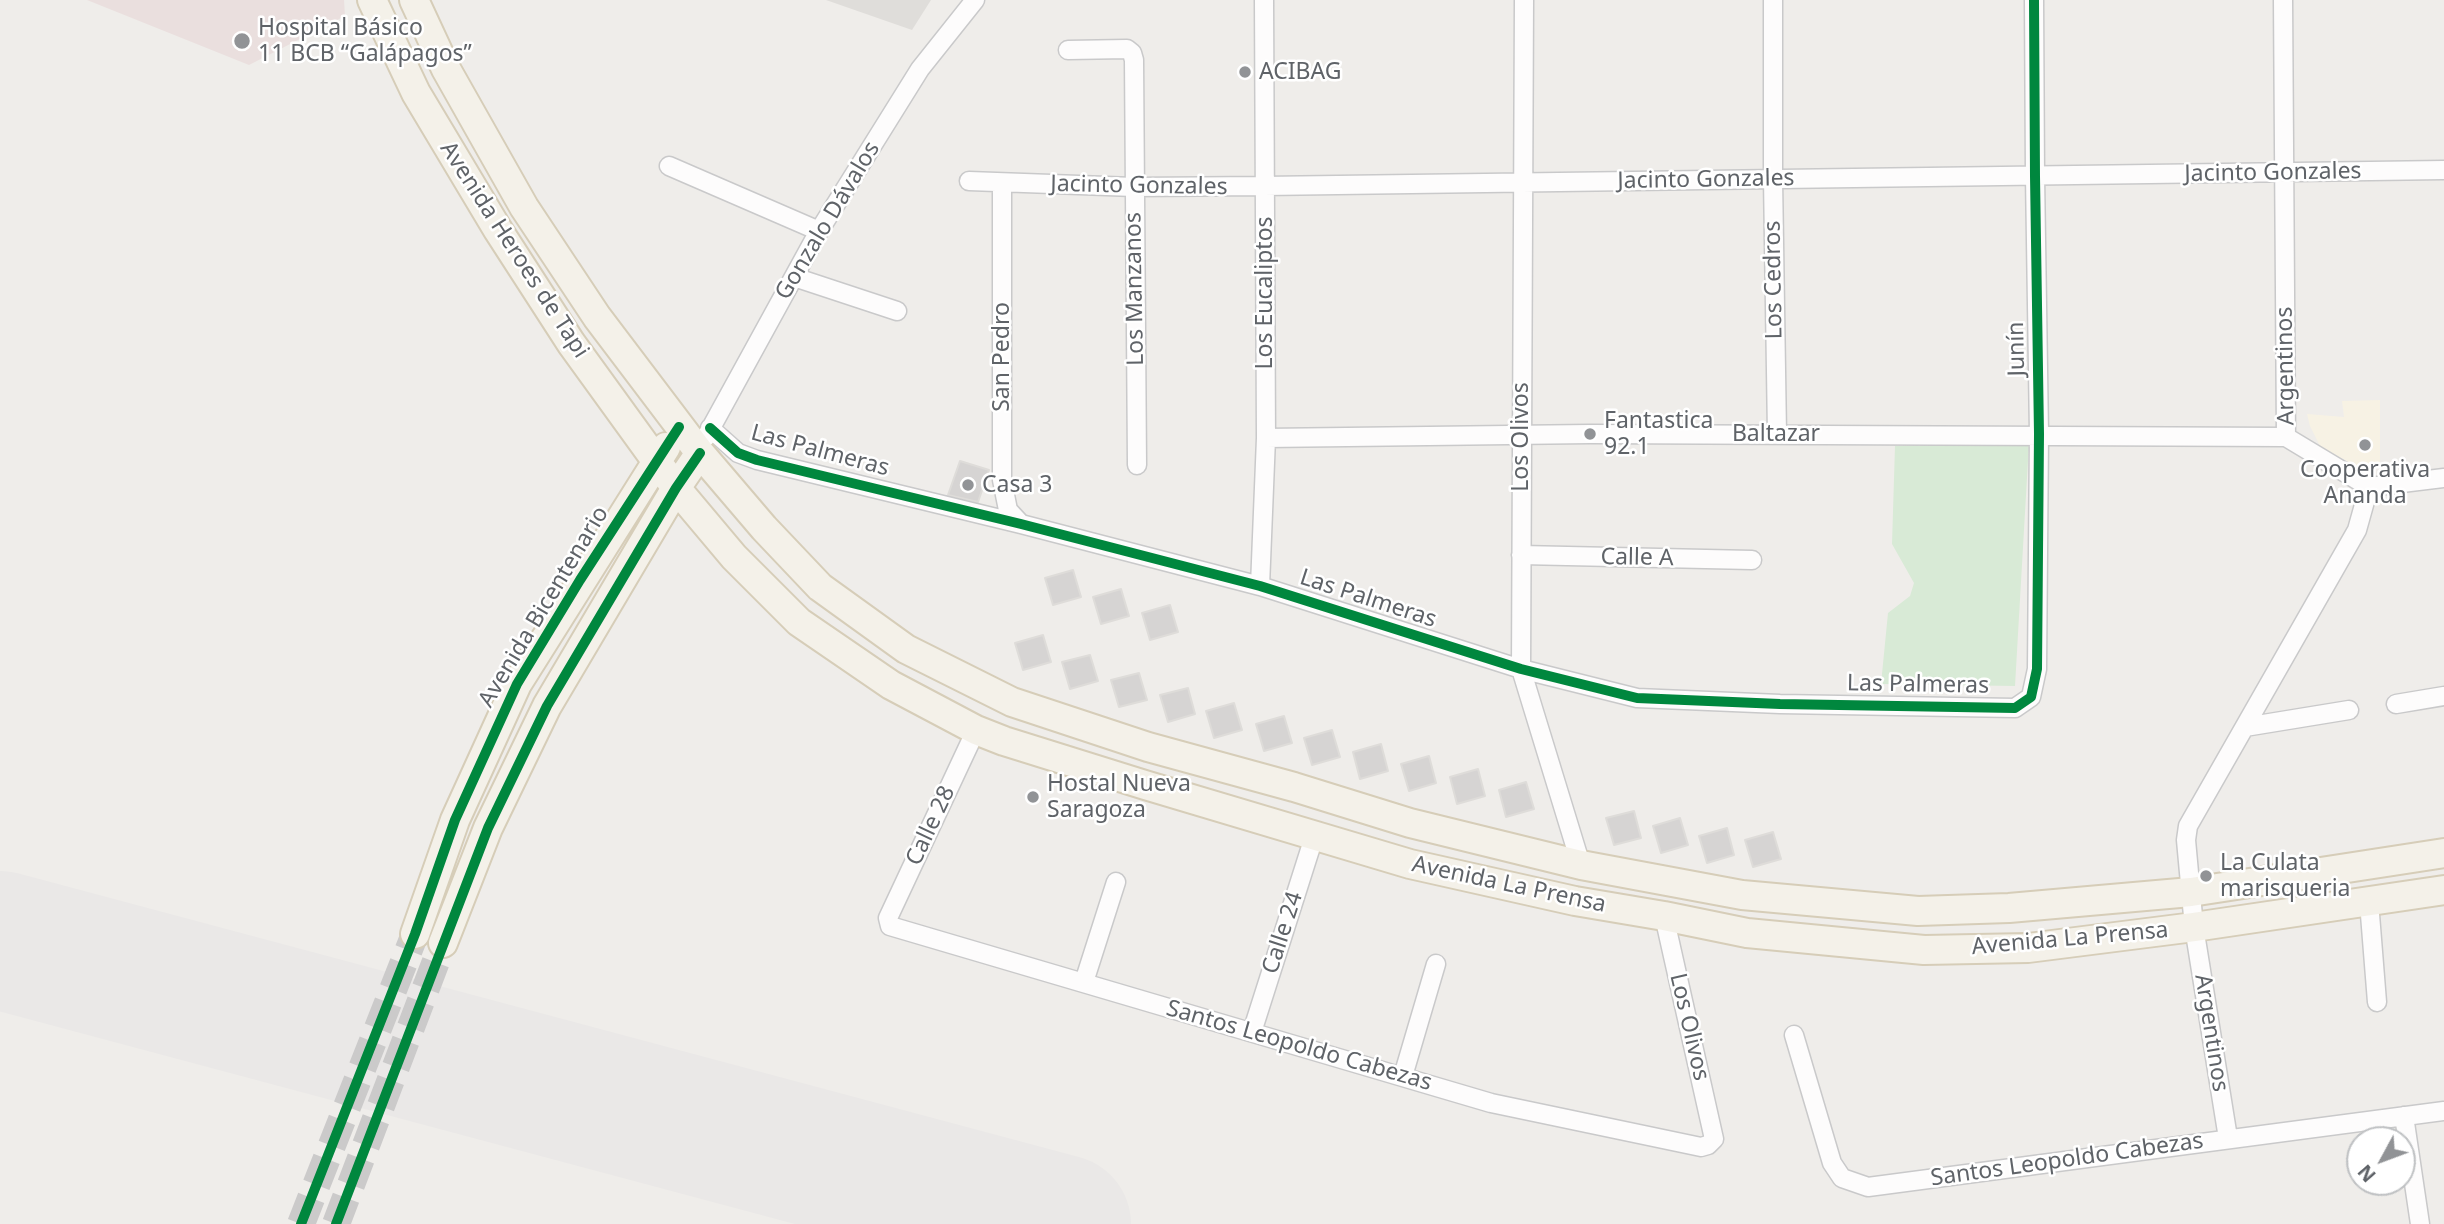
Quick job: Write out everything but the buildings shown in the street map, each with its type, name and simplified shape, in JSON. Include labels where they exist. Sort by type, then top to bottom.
[{"type":"main road","name":"Avenida Heroes de Tapi","points":[[372,0],[415,93],[498,230],[571,343],[676,488]]},
{"type":"main road","name":"Avenida Heroes de Tapi","points":[[414,0],[446,69],[524,206],[597,317],[679,427],[705,440]]},
{"type":"main road","name":"Avenida Bicentenario","points":[[415,934],[455,820],[517,684],[679,427]]},
{"type":"main road","points":[[443,943],[488,828],[547,706],[705,440]]},
{"type":"main road","name":"Avenida La Prensa","points":[[705,440],[764,528],[820,587],[906,649],[1012,702],[1148,747],[1294,786],[1410,823],[1581,864],[1742,895],[1917,911],[2009,908],[2191,891],[2444,853]]},
{"type":"main road","name":"Avenida La Prensa","points":[[676,488],[734,557],[799,622],[891,685],[976,730],[1145,785],[1423,867],[1575,901],[1747,933],[1924,950],[2028,948],[2194,927],[2444,890]]},
{"type":"street","name":"Gonzalo Dávalos","points":[[705,440],[819,231],[920,69],[975,0]]},
{"type":"street","name":"Los Eucaliptos","points":[[1260,586],[1266,438],[1264,0]]},
{"type":"street","name":"Los Olivos","points":[[1524,0],[1521,669],[1581,864]]},
{"type":"street","name":"Los Cedros","points":[[1773,0],[1777,434]]},
{"type":"street","name":"Junín","points":[[2031,697],[2036,669],[2039,434],[2035,0]]},
{"type":"street","name":"Argentinos","points":[[2283,0],[2286,437],[2369,487]]},
{"type":"street","name":"Los Manzanos","points":[[1068,50],[1127,49],[1134,60],[1137,465]]},
{"type":"street","points":[[669,166],[819,231]]},
{"type":"street","name":"Jacinto Gonzales","points":[[969,181],[1134,187],[2444,170]]},
{"type":"street","name":"San Pedro","points":[[1002,184],[1002,480],[1008,510],[1021,524]]},
{"type":"street","points":[[794,277],[897,311]]},
{"type":"street","name":"Baltazar","points":[[1266,438],[1777,434],[2286,437]]},
{"type":"street","name":"Las Palmeras","points":[[705,440],[757,460],[1260,586],[1521,669],[1637,698],[2015,708],[2031,697]]},
{"type":"street","points":[[2191,891],[2186,841],[2188,826],[2357,530],[2369,487],[2444,478]]},
{"type":"street","name":"Calle A","points":[[1521,555],[1752,561]]},
{"type":"street","points":[[2396,704],[2444,696]]},
{"type":"street","points":[[2245,727],[2349,710]]},
{"type":"street","name":"Calle 28","points":[[888,922],[976,730]]},
{"type":"street","name":"Calle 24","points":[[1252,1032],[1315,834]]},
{"type":"street","points":[[1084,982],[1116,882]]},
{"type":"street","name":"Argentinos","points":[[2191,891],[2194,927],[2228,1138]]},
{"type":"street","points":[[2369,902],[2377,1002]]},
{"type":"street","name":"Los Olivos","points":[[1664,916],[1714,1139]]},
{"type":"street","name":"Santos Leopoldo Cabezas","points":[[888,922],[890,926],[1491,1102],[1701,1147],[1714,1139]]},
{"type":"street","points":[[1403,1076],[1436,964]]},
{"type":"street","name":"Santos Leopoldo Cabezas","points":[[1794,1035],[1832,1163],[1842,1178],[1868,1187],[2444,1111]]},
{"type":"street","points":[[2404,1116],[2420,1224]]},
{"type":"shaded area","name":"Hospital Básico 11 BCB “Galápagos”","points":[[87,0],[344,0],[345,16],[249,65]]},
{"type":"shaded area","points":[[826,0],[931,0],[912,30]]},
{"type":"shaded area","points":[[2380,400],[2380,465],[2361,469],[2320,446],[2307,414],[2344,417],[2342,401]]},
{"type":"green space","points":[[2029,443],[2015,686],[1881,684],[1888,613],[1910,596],[1914,583],[1892,544],[1895,446]]},
{"type":"runway","points":[[0,940],[1062,1224]]},
{"type":"tunnel","points":[[301,1224],[415,934]]},
{"type":"tunnel","points":[[336,1224],[443,943]]},
{"type":"cycle path","points":[[710,428],[738,453],[757,460],[1260,586],[1521,669],[1637,698],[1780,704],[2015,708],[2031,697],[2037,669],[2039,434],[2034,0]]},
{"type":"cycle path","points":[[301,1224],[415,934],[455,820],[517,684],[580,580],[679,427]]},
{"type":"cycle path","points":[[336,1224],[488,828],[547,706],[676,488],[700,453]]},
{"type":"place","name":"Hospital Básico 11 BCB “Galápagos”","points":[[242,41]]},
{"type":"place","name":"ACIBAG","points":[[1245,72]]},
{"type":"place","name":"Fantastica 92.1","points":[[1590,434]]},
{"type":"place","name":"Cooperativa Ananda","points":[[2365,445]]},
{"type":"place","name":"Casa 3","points":[[968,485]]},
{"type":"place","name":"Hostal Nueva Saragoza","points":[[1033,797]]},
{"type":"place","name":"La Culata marisqueria","points":[[2206,876]]}]
